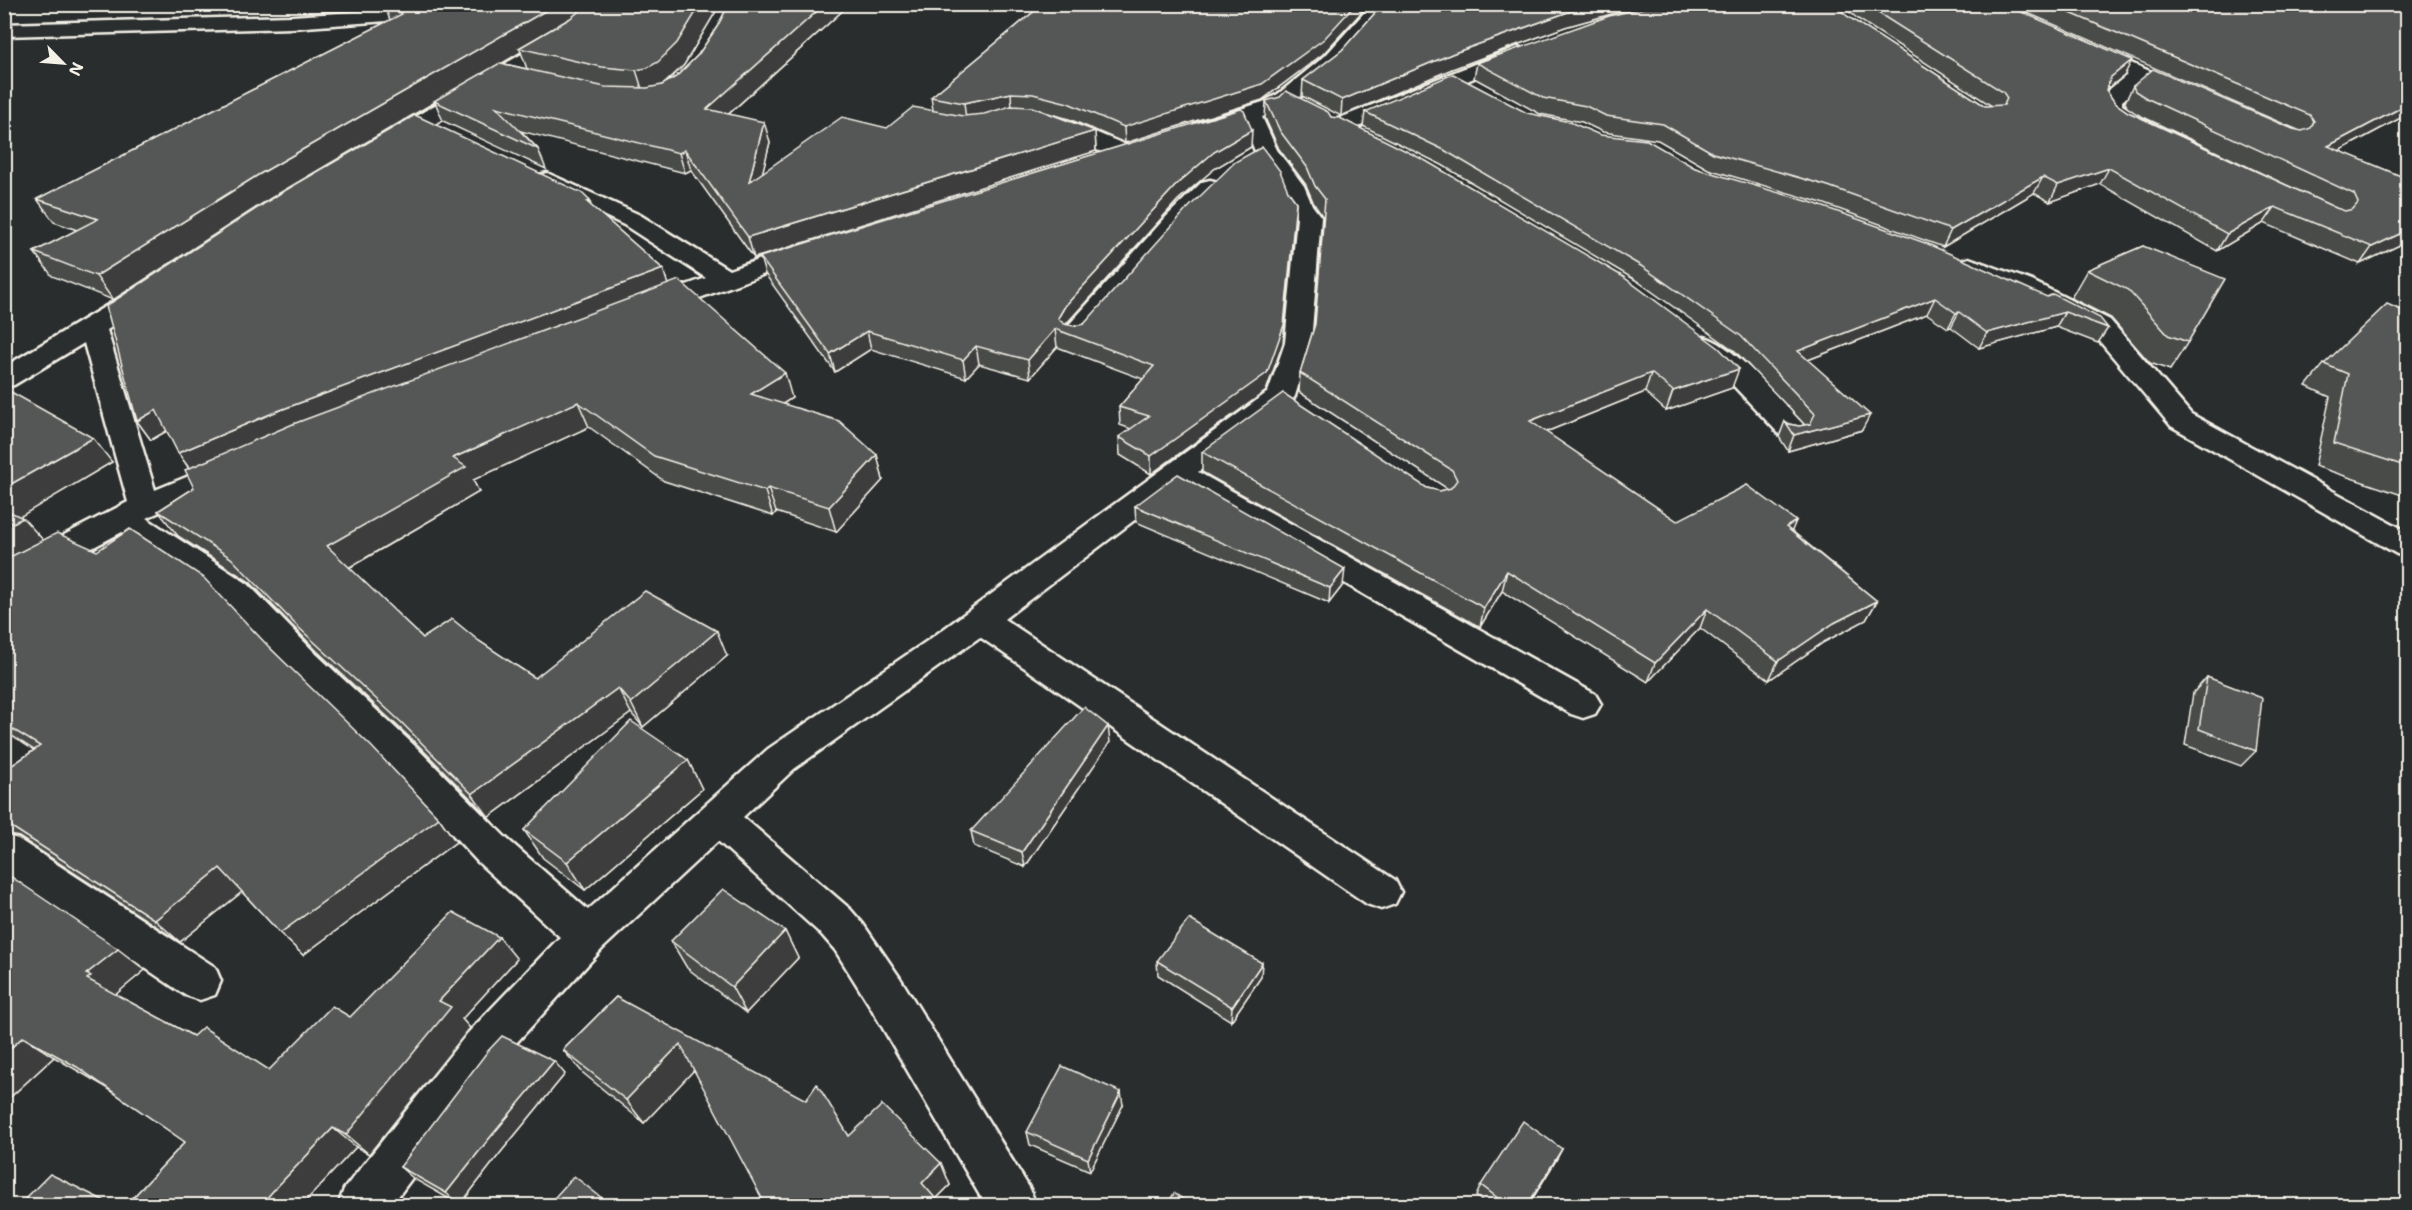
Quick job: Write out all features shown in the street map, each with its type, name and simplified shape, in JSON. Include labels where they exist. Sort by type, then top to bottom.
[{"type":"street","points":[[372,152],[433,127],[504,73],[568,35],[613,4]]},
{"type":"street","points":[[1178,136],[1271,107],[1285,98],[1332,60],[1383,4]]},
{"type":"street","points":[[4,28],[292,22],[456,11]]},
{"type":"street","points":[[4,28],[36,12]]},
{"type":"street","points":[[2064,41],[2205,101]]},
{"type":"street","points":[[1323,119],[1453,78],[1537,46]]},
{"type":"street","points":[[504,73],[537,80]]},
{"type":"street","points":[[2140,74],[2112,99],[2111,105],[2128,121],[2160,136]]},
{"type":"street","points":[[1453,78],[1484,95]]},
{"type":"street","points":[[1285,98],[1366,139]]},
{"type":"street","points":[[361,1206],[482,1049],[588,936],[781,759],[980,620],[1176,473],[1291,402],[1309,217],[1301,207],[1292,186],[1257,154],[1255,122],[1244,116]]},
{"type":"street","points":[[1032,120],[1134,149],[1089,163]]},
{"type":"street","points":[[528,171],[632,220],[724,278]]},
{"type":"street","points":[[1075,334],[1176,221],[1225,172]]},
{"type":"street","points":[[626,316],[724,278],[828,243]]},
{"type":"street","points":[[1942,256],[2023,286],[2101,326],[2181,420],[2408,546]]},
{"type":"street","points":[[4,379],[93,327],[171,277]]},
{"type":"street","points":[[93,327],[134,512],[236,592],[303,662],[404,758],[492,850],[588,936]]},
{"type":"street","points":[[1689,333],[1724,359],[1793,431]]},
{"type":"street","points":[[4,581],[134,512],[254,459]]},
{"type":"street","points":[[1176,473],[1583,704]]},
{"type":"street","points":[[980,620],[1381,892]]},
{"type":"street","points":[[717,817],[836,922],[849,937],[885,992],[1013,1206]]},
{"type":"street","points":[[4,850],[200,981]]},
{"type":"building","points":[[387,4],[557,4],[258,175],[96,276],[34,252],[98,219],[37,199],[402,14]]},
{"type":"building","points":[[589,4],[701,4],[677,43],[658,62],[647,68],[636,70],[602,67],[519,48],[569,19]]},
{"type":"building","points":[[729,4],[825,4],[707,109],[764,122],[749,182],[842,117],[887,128],[913,107],[963,116],[984,114],[1011,106],[1032,107],[1095,131],[748,237],[685,150],[679,153],[496,107],[538,149],[434,101],[500,63],[605,87],[647,88],[662,85],[676,77],[698,55]]},
{"type":"building","points":[[1043,4],[1356,4],[1324,39],[1262,84],[1124,127],[1068,103],[1033,94],[1011,93],[964,103],[931,97]]},
{"type":"building","points":[[1383,4],[1596,4],[1454,53],[1342,100],[1303,80],[1342,50]]},
{"type":"building","points":[[1660,4],[1834,4],[1847,16],[1985,106],[2004,105],[2007,98],[2003,92],[1864,4],[2003,4],[2132,60],[2111,77],[2106,90],[2115,103],[2128,112],[2345,211],[2353,209],[2358,203],[2354,194],[2146,98],[2135,91],[2133,86],[2153,69],[2293,129],[2302,131],[2311,128],[2314,121],[2310,115],[2049,4],[2408,4],[2408,104],[2328,146],[2408,179],[2408,230],[2372,247],[2275,207],[2227,234],[2109,168],[2058,185],[2043,177],[1951,230],[1828,186],[1713,153],[1663,124],[1606,116],[1586,106],[1543,98],[1477,63],[1609,16]]},
{"type":"building","points":[[1453,74],[1527,113],[1570,122],[1600,135],[1647,140],[1695,168],[1810,202],[1928,244],[2047,297],[2053,294],[2100,318],[2108,328],[2065,312],[1987,333],[1935,298],[1798,351],[1870,415],[1794,435],[1785,421],[1799,426],[1810,424],[1815,414],[1741,336],[1641,266],[1444,150],[1365,112]]},
{"type":"building","points":[[1286,91],[1328,112],[1331,117],[1340,118],[1426,161],[1622,276],[1719,348],[1739,369],[1673,391],[1651,373],[1530,421],[1677,521],[1747,485],[1796,521],[1786,527],[1877,601],[1834,623],[1778,661],[1707,609],[1655,663],[1507,571],[1484,608],[1202,452],[1283,393],[1427,488],[1440,491],[1451,488],[1457,480],[1452,470],[1300,373],[1315,324],[1325,199],[1315,186],[1307,167],[1280,131],[1266,101],[1280,97]]},
{"type":"building","points":[[1241,109],[1252,130],[1214,152],[1178,183],[1065,306],[1058,318],[1064,324],[1074,326],[1084,324],[1186,210],[1235,162],[1262,147],[1280,171],[1288,191],[1296,202],[1284,325],[1267,373],[1151,456],[1119,437],[1149,416],[1119,407],[1154,366],[1055,329],[1028,360],[976,346],[963,360],[867,331],[830,354],[760,257]]},
{"type":"building","points":[[415,115],[582,193],[590,201],[587,202],[663,269],[275,412],[178,453],[156,410],[137,421],[106,306],[279,194]]},
{"type":"building","points":[[2143,246],[2225,279],[2188,342],[2168,335],[2128,290],[2087,270]]},
{"type":"building","points":[[679,280],[785,373],[751,394],[839,421],[877,455],[829,507],[768,488],[765,491],[654,456],[578,402],[453,458],[466,467],[327,546],[423,638],[452,619],[479,641],[535,678],[645,591],[717,631],[631,703],[618,688],[472,794],[401,722],[298,627],[231,558],[158,511],[194,488],[185,470],[293,424]]},
{"type":"building","points":[[2387,304],[2408,313],[2408,467],[2334,443],[2348,374],[2324,364]]},
{"type":"building","points":[[4,388],[93,438],[4,488]]},
{"type":"building","points":[[1178,474],[1345,569],[1330,588],[1135,506]]},
{"type":"building","points":[[4,509],[23,518],[4,527]]},
{"type":"building","points":[[130,529],[203,577],[270,648],[371,746],[439,818],[280,933],[220,868],[155,920],[4,822],[4,771],[40,746],[4,724],[4,560],[57,533],[97,551]]},
{"type":"building","points":[[2207,677],[2262,698],[2256,751],[2199,729]]},
{"type":"building","points":[[1084,707],[1108,726],[1022,852],[971,831]]},
{"type":"building","points":[[631,721],[688,760],[567,862],[524,830]]},
{"type":"building","points":[[4,872],[118,949],[86,974],[91,976],[87,979],[193,1036],[203,1027],[269,1070],[332,1006],[350,1017],[453,912],[499,937],[439,1001],[451,1007],[346,1135],[333,1128],[260,1206],[125,1206],[185,1142],[77,1067],[23,1037],[4,1054]]},
{"type":"building","points":[[723,889],[785,931],[732,987],[671,941]]},
{"type":"building","points":[[1189,919],[1262,963],[1232,1007],[1157,961]]},
{"type":"building","points":[[616,997],[806,1100],[817,1084],[849,1136],[882,1105],[941,1163],[922,1183],[942,1206],[766,1206],[680,1044],[626,1100],[563,1050]]},
{"type":"building","points":[[502,1036],[554,1061],[446,1193],[400,1167],[487,1052]]},
{"type":"building","points":[[1062,1066],[1121,1092],[1088,1159],[1027,1132]]},
{"type":"building","points":[[1523,1121],[1562,1149],[1527,1206],[1508,1206],[1481,1185]]},
{"type":"building","points":[[50,1174],[115,1206],[18,1206]]},
{"type":"building","points":[[574,1176],[612,1206],[547,1206]]},
{"type":"building","points":[[1174,1193],[1193,1206],[1167,1206]]}]
